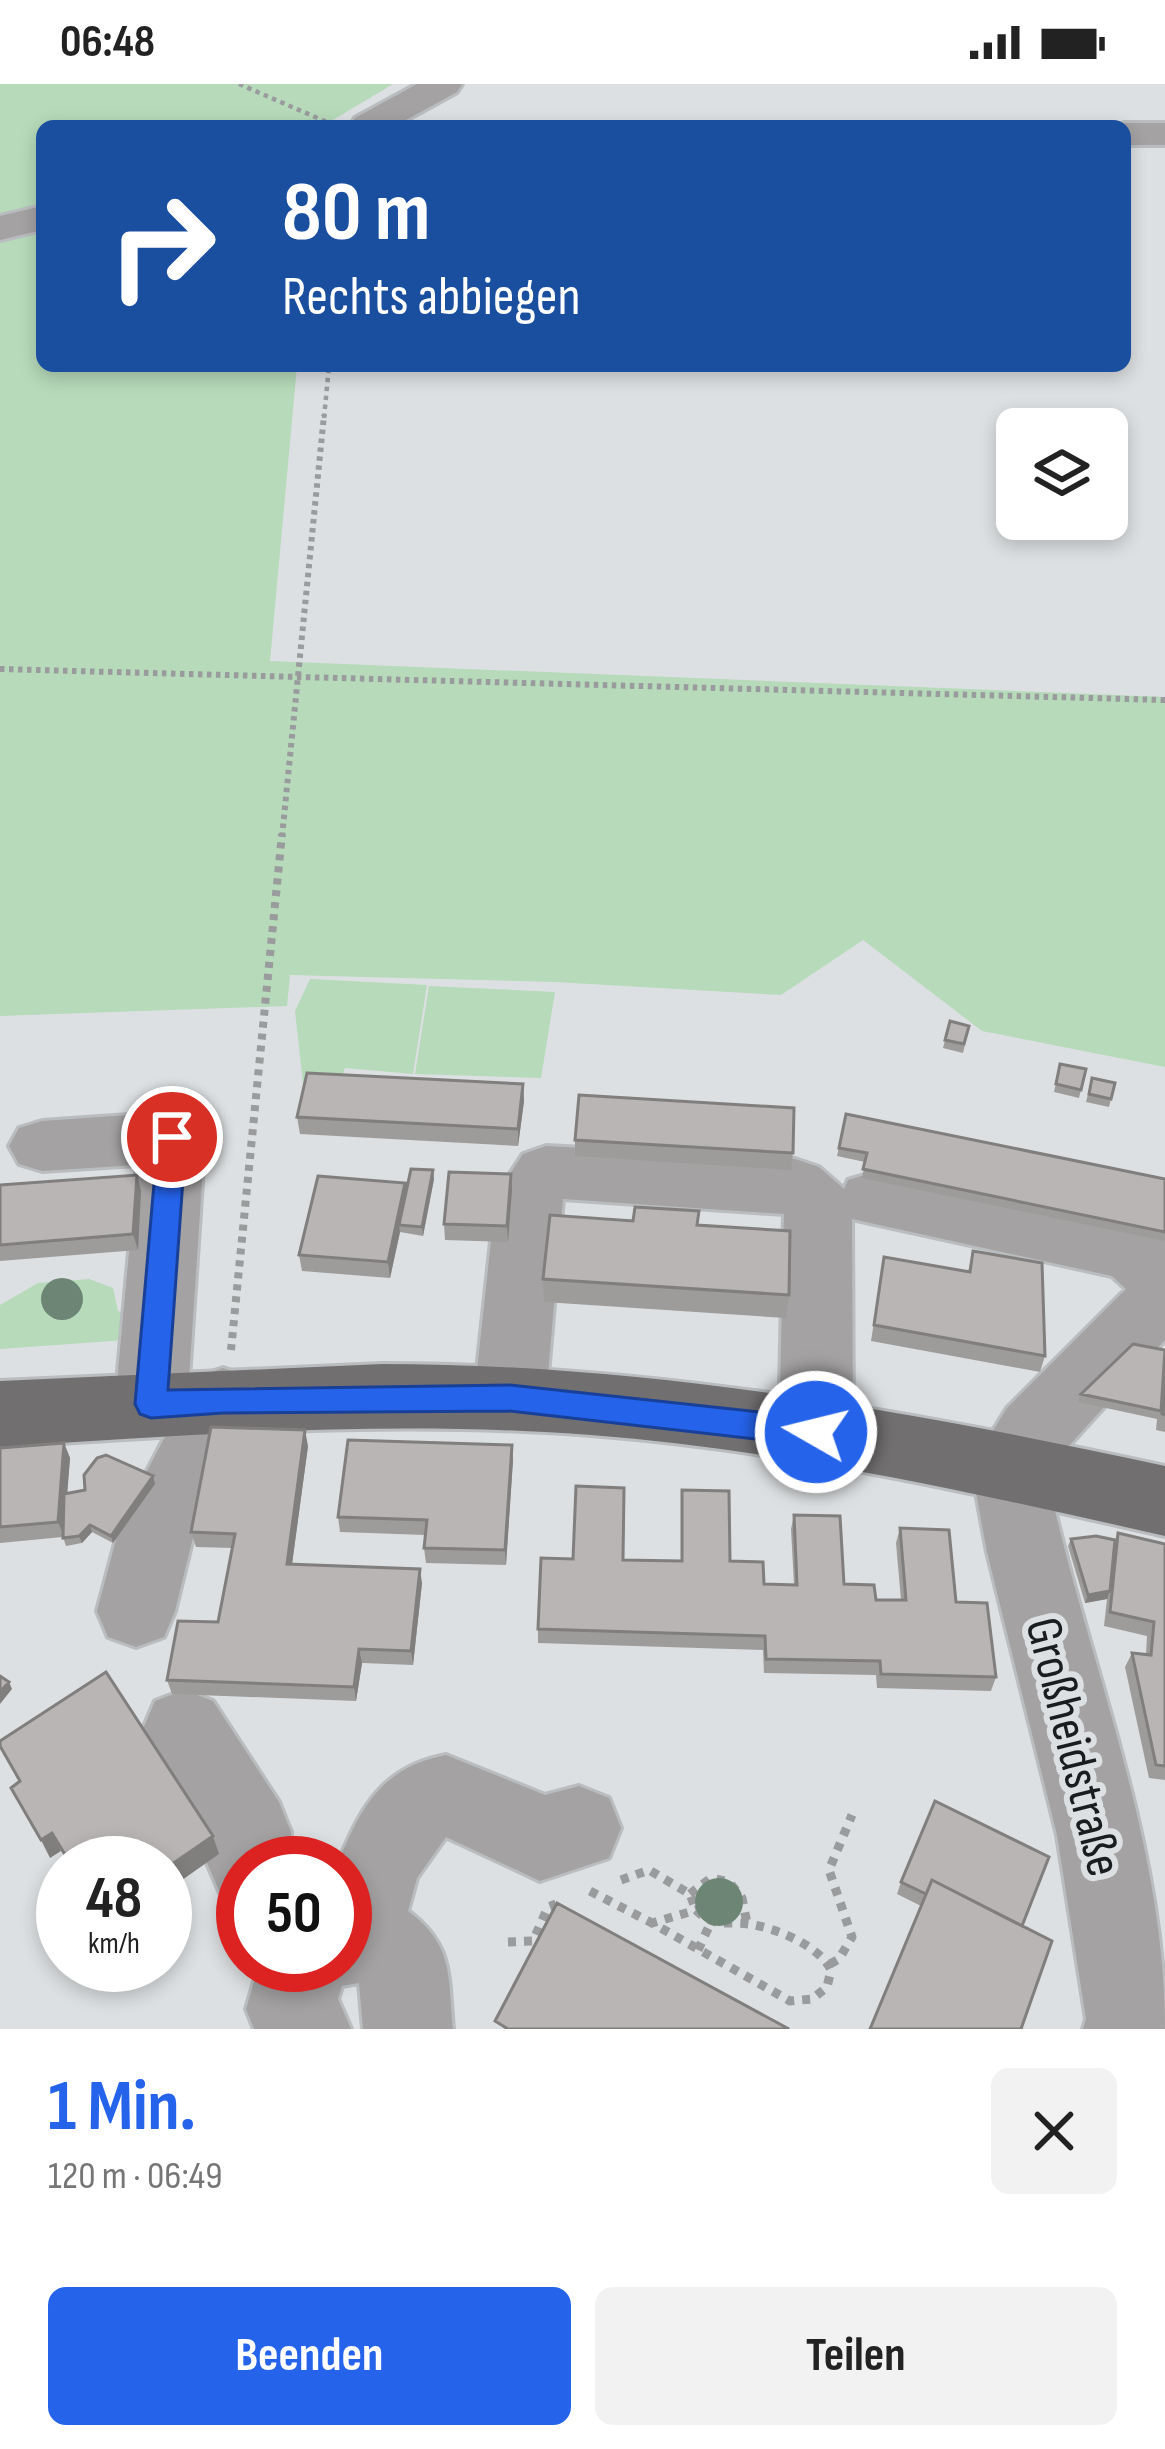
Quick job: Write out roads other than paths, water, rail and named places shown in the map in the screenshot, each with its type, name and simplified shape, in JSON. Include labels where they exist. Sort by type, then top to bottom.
[{"type":"main road","points":[[0,1414],[187,1402],[510,1398],[816,1432],[1007,1466],[1165,1501]]},
{"type":"street","points":[[379,120],[444,84]]},
{"type":"street","points":[[1131,134],[1165,134]]},
{"type":"street","points":[[0,228],[36,219]]},
{"type":"street","points":[[42,1146],[172,1137],[187,1402],[136,1611]]},
{"type":"street","points":[[510,1398],[529,1195],[546,1172],[796,1185],[818,1203],[816,1432]]},
{"type":"street","points":[[872,1199],[1132,1253],[1165,1282]]},
{"type":"street","points":[[1007,1466],[1033,1430],[1165,1294]]},
{"type":"street","name":"Großheidstraße","points":[[1007,1466],[1024,1552],[1099,1835],[1131,2019],[1127,2029]]},
{"type":"street","points":[[184,1729],[249,1836]]},
{"type":"street","points":[[372,1881],[406,1815],[431,1797],[451,1795],[584,1860]]},
{"type":"street","points":[[372,1939],[401,1961],[408,2029]]},
{"type":"street","points":[[303,1992],[291,2009],[306,2029]]}]
